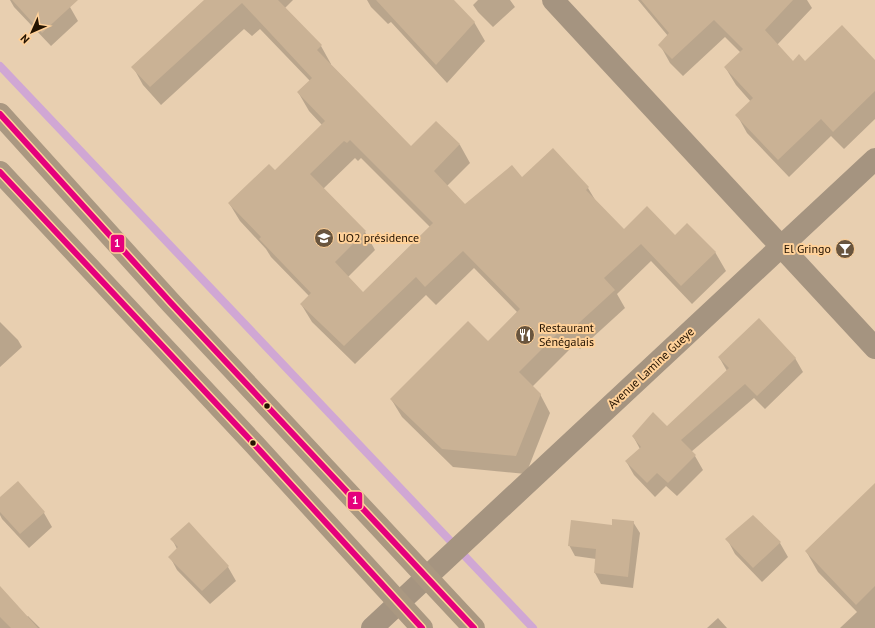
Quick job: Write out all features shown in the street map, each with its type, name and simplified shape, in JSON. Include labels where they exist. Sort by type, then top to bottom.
[{"type":"main road","points":[[0,114],[171,303],[474,628]]},
{"type":"main road","points":[[0,172],[254,444],[422,628]]},
{"type":"street","points":[[553,0],[875,348]]},
{"type":"street","name":"Avenue Lamine Gueye","points":[[372,628],[875,159]]},
{"type":"building","points":[[12,0],[78,0],[42,33]]},
{"type":"building","points":[[204,0],[278,0],[322,45],[317,50],[411,146],[436,121],[460,144],[434,171],[465,204],[512,165],[522,177],[553,148],[589,187],[586,190],[624,229],[647,206],[675,235],[687,223],[716,252],[681,286],[641,244],[604,278],[615,290],[569,332],[564,327],[519,372],[541,394],[516,456],[442,449],[390,399],[468,321],[488,341],[520,309],[463,251],[425,287],[416,277],[344,346],[300,304],[311,293],[259,239],[261,237],[228,203],[269,164],[275,170],[325,121],[297,92],[312,78],[242,3],[150,87],[131,67]],"holes":[[[350,140],[433,223],[363,292],[335,262],[366,231],[310,174],[344,141],[347,143]]]},
{"type":"building","points":[[376,0],[454,0],[475,22],[436,65]]},
{"type":"building","points":[[641,0],[793,0],[765,30],[793,61],[799,54],[805,61],[842,25],[875,60],[875,91],[833,132],[821,119],[778,160],[735,115],[753,98],[724,67],[743,49],[714,20],[672,59],[658,45],[669,33]]},
{"type":"building","points":[[759,318],[796,358],[757,396],[745,384],[681,440],[696,455],[668,483],[657,473],[647,483],[625,461],[641,447],[632,436],[653,412],[667,426],[729,368],[718,357]]},
{"type":"building","points":[[18,481],[45,512],[20,534],[0,512],[0,497]]},
{"type":"building","points":[[875,483],[875,586],[856,605],[805,551]]},
{"type":"building","points":[[753,515],[781,542],[753,568],[725,539]]},
{"type":"building","points":[[612,519],[634,521],[628,577],[594,573],[596,549],[568,546],[571,520],[612,525]]},
{"type":"building","points":[[189,522],[229,566],[202,591],[168,557],[178,547],[170,539]]},
{"type":"building","points":[[0,586],[38,628],[11,628],[0,617]]},
{"type":"waterway","points":[[0,66],[533,628]]},
{"type":"transit line","name":"1","points":[[0,114],[171,303],[474,628]]},
{"type":"transit line","name":"1","points":[[0,172],[254,444],[422,628]]},
{"type":"place","name":"UO2 présidence","points":[[324,238]]},
{"type":"place","name":"El Gringo","points":[[845,249]]},
{"type":"place","name":"Restaurant Sénégalais","points":[[525,335]]}]
